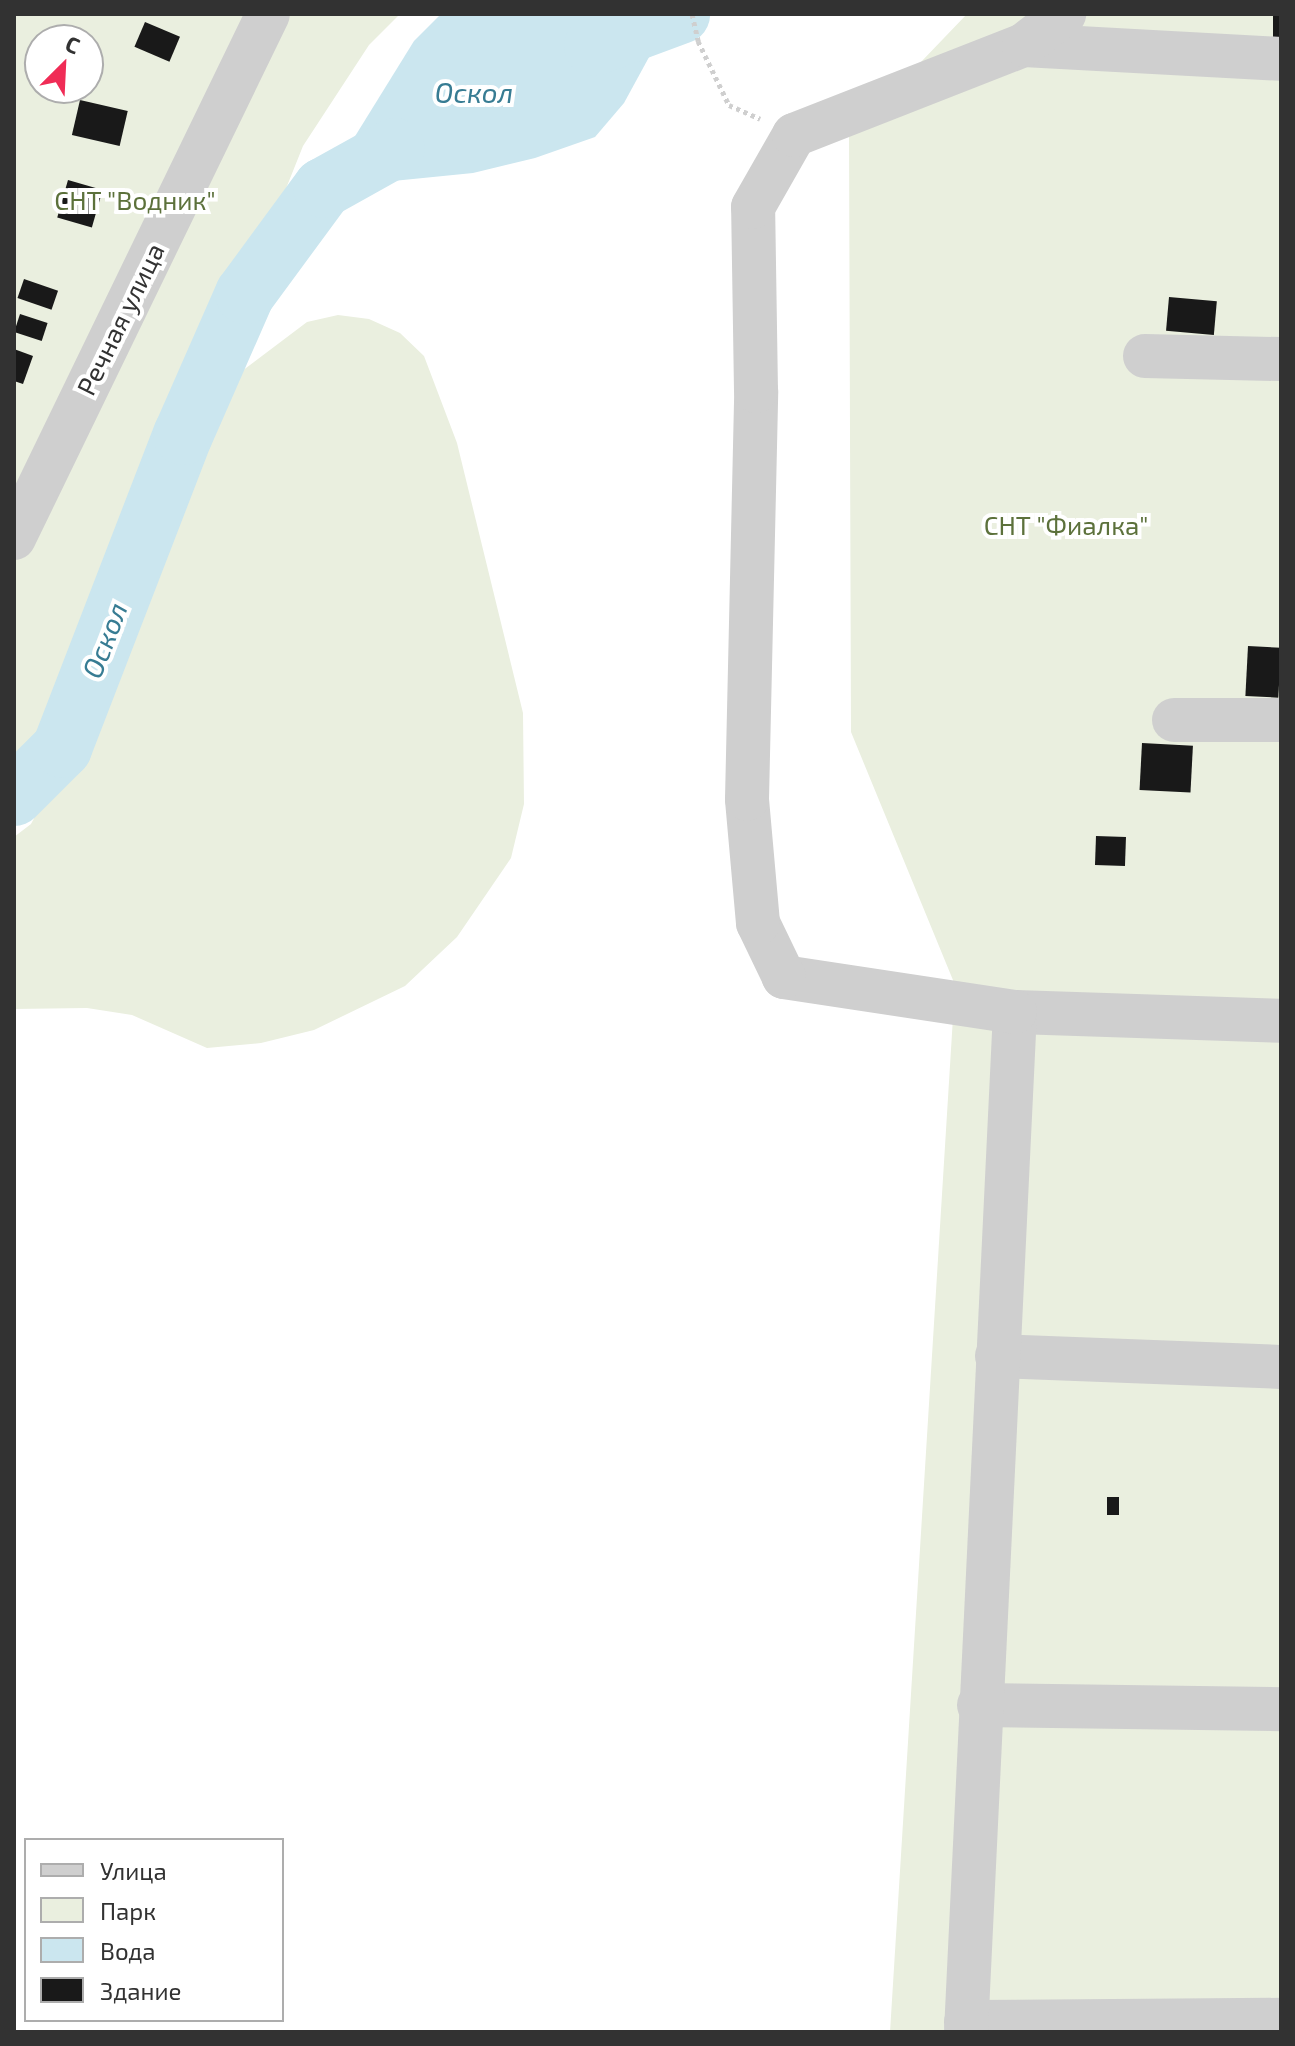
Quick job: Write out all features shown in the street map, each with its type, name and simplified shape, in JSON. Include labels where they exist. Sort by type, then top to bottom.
[{"type":"lane","name":"Речная улица","points":[[14,538],[268,14]]},
{"type":"lane","points":[[1064,14],[1024,45],[794,135],[753,207],[756,391],[747,799],[758,923],[784,977],[1015,1012],[1281,1021]]},
{"type":"lane","points":[[1024,45],[1281,59]]},
{"type":"lane","points":[[1145,356],[1281,359]]},
{"type":"lane","points":[[1174,720],[1281,720]]},
{"type":"lane","points":[[1015,1012],[979,1705],[966,2027],[1281,2020]]},
{"type":"lane","points":[[997,1356],[1281,1367]]},
{"type":"lane","points":[[979,1705],[1281,1709]]},
{"type":"path","points":[[692,14],[698,41],[729,105],[794,135]]},
{"type":"green space","name":"СНТ \"Водник\"","points":[[14,14],[400,14],[369,45],[303,146],[267,236],[225,282],[205,319],[39,732],[14,765]]},
{"type":"green space","name":"СНТ \"Фиалка\"","points":[[967,14],[1281,14],[1281,2032],[890,2032],[955,985],[851,732],[849,137]]},
{"type":"green space","points":[[338,315],[369,319],[400,333],[424,356],[457,443],[523,713],[524,804],[511,858],[457,937],[405,986],[314,1030],[261,1043],[207,1048],[132,1015],[87,1008],[14,1009],[14,837],[31,824],[154,591],[173,539],[187,449],[222,386],[307,322]]},
{"type":"water","name":"Оскол","points":[[441,14],[672,15],[624,103],[595,137],[535,158],[473,173],[323,188],[414,41]]},
{"type":"building","points":[[1273,14],[1281,14],[1281,42],[1273,42]]},
{"type":"building","points":[[145,22],[180,37],[169,62],[134,47]]},
{"type":"building","points":[[79,104],[97,104],[128,111],[120,146],[72,135]]},
{"type":"building","points":[[68,180],[103,190],[92,227],[57,217]]},
{"type":"building","points":[[24,279],[58,291],[52,310],[17,298]]},
{"type":"building","points":[[1169,297],[1217,301],[1214,335],[1166,331]]},
{"type":"building","points":[[20,314],[48,323],[42,341],[14,332]]},
{"type":"building","points":[[14,349],[33,356],[23,384],[14,381]]},
{"type":"building","points":[[1248,646],[1281,648],[1278,698],[1245,696]]},
{"type":"building","points":[[1142,743],[1193,746],[1190,793],[1140,790]]},
{"type":"building","points":[[1096,836],[1126,837],[1125,866],[1095,865]]},
{"type":"building","points":[[1107,1497],[1119,1497],[1119,1515],[1107,1515]]},
{"type":"waterway","name":"Оскол","points":[[594,46],[680,14]]},
{"type":"waterway","name":"Оскол","points":[[14,796],[62,748],[183,435],[245,294],[323,188],[395,148]]}]
